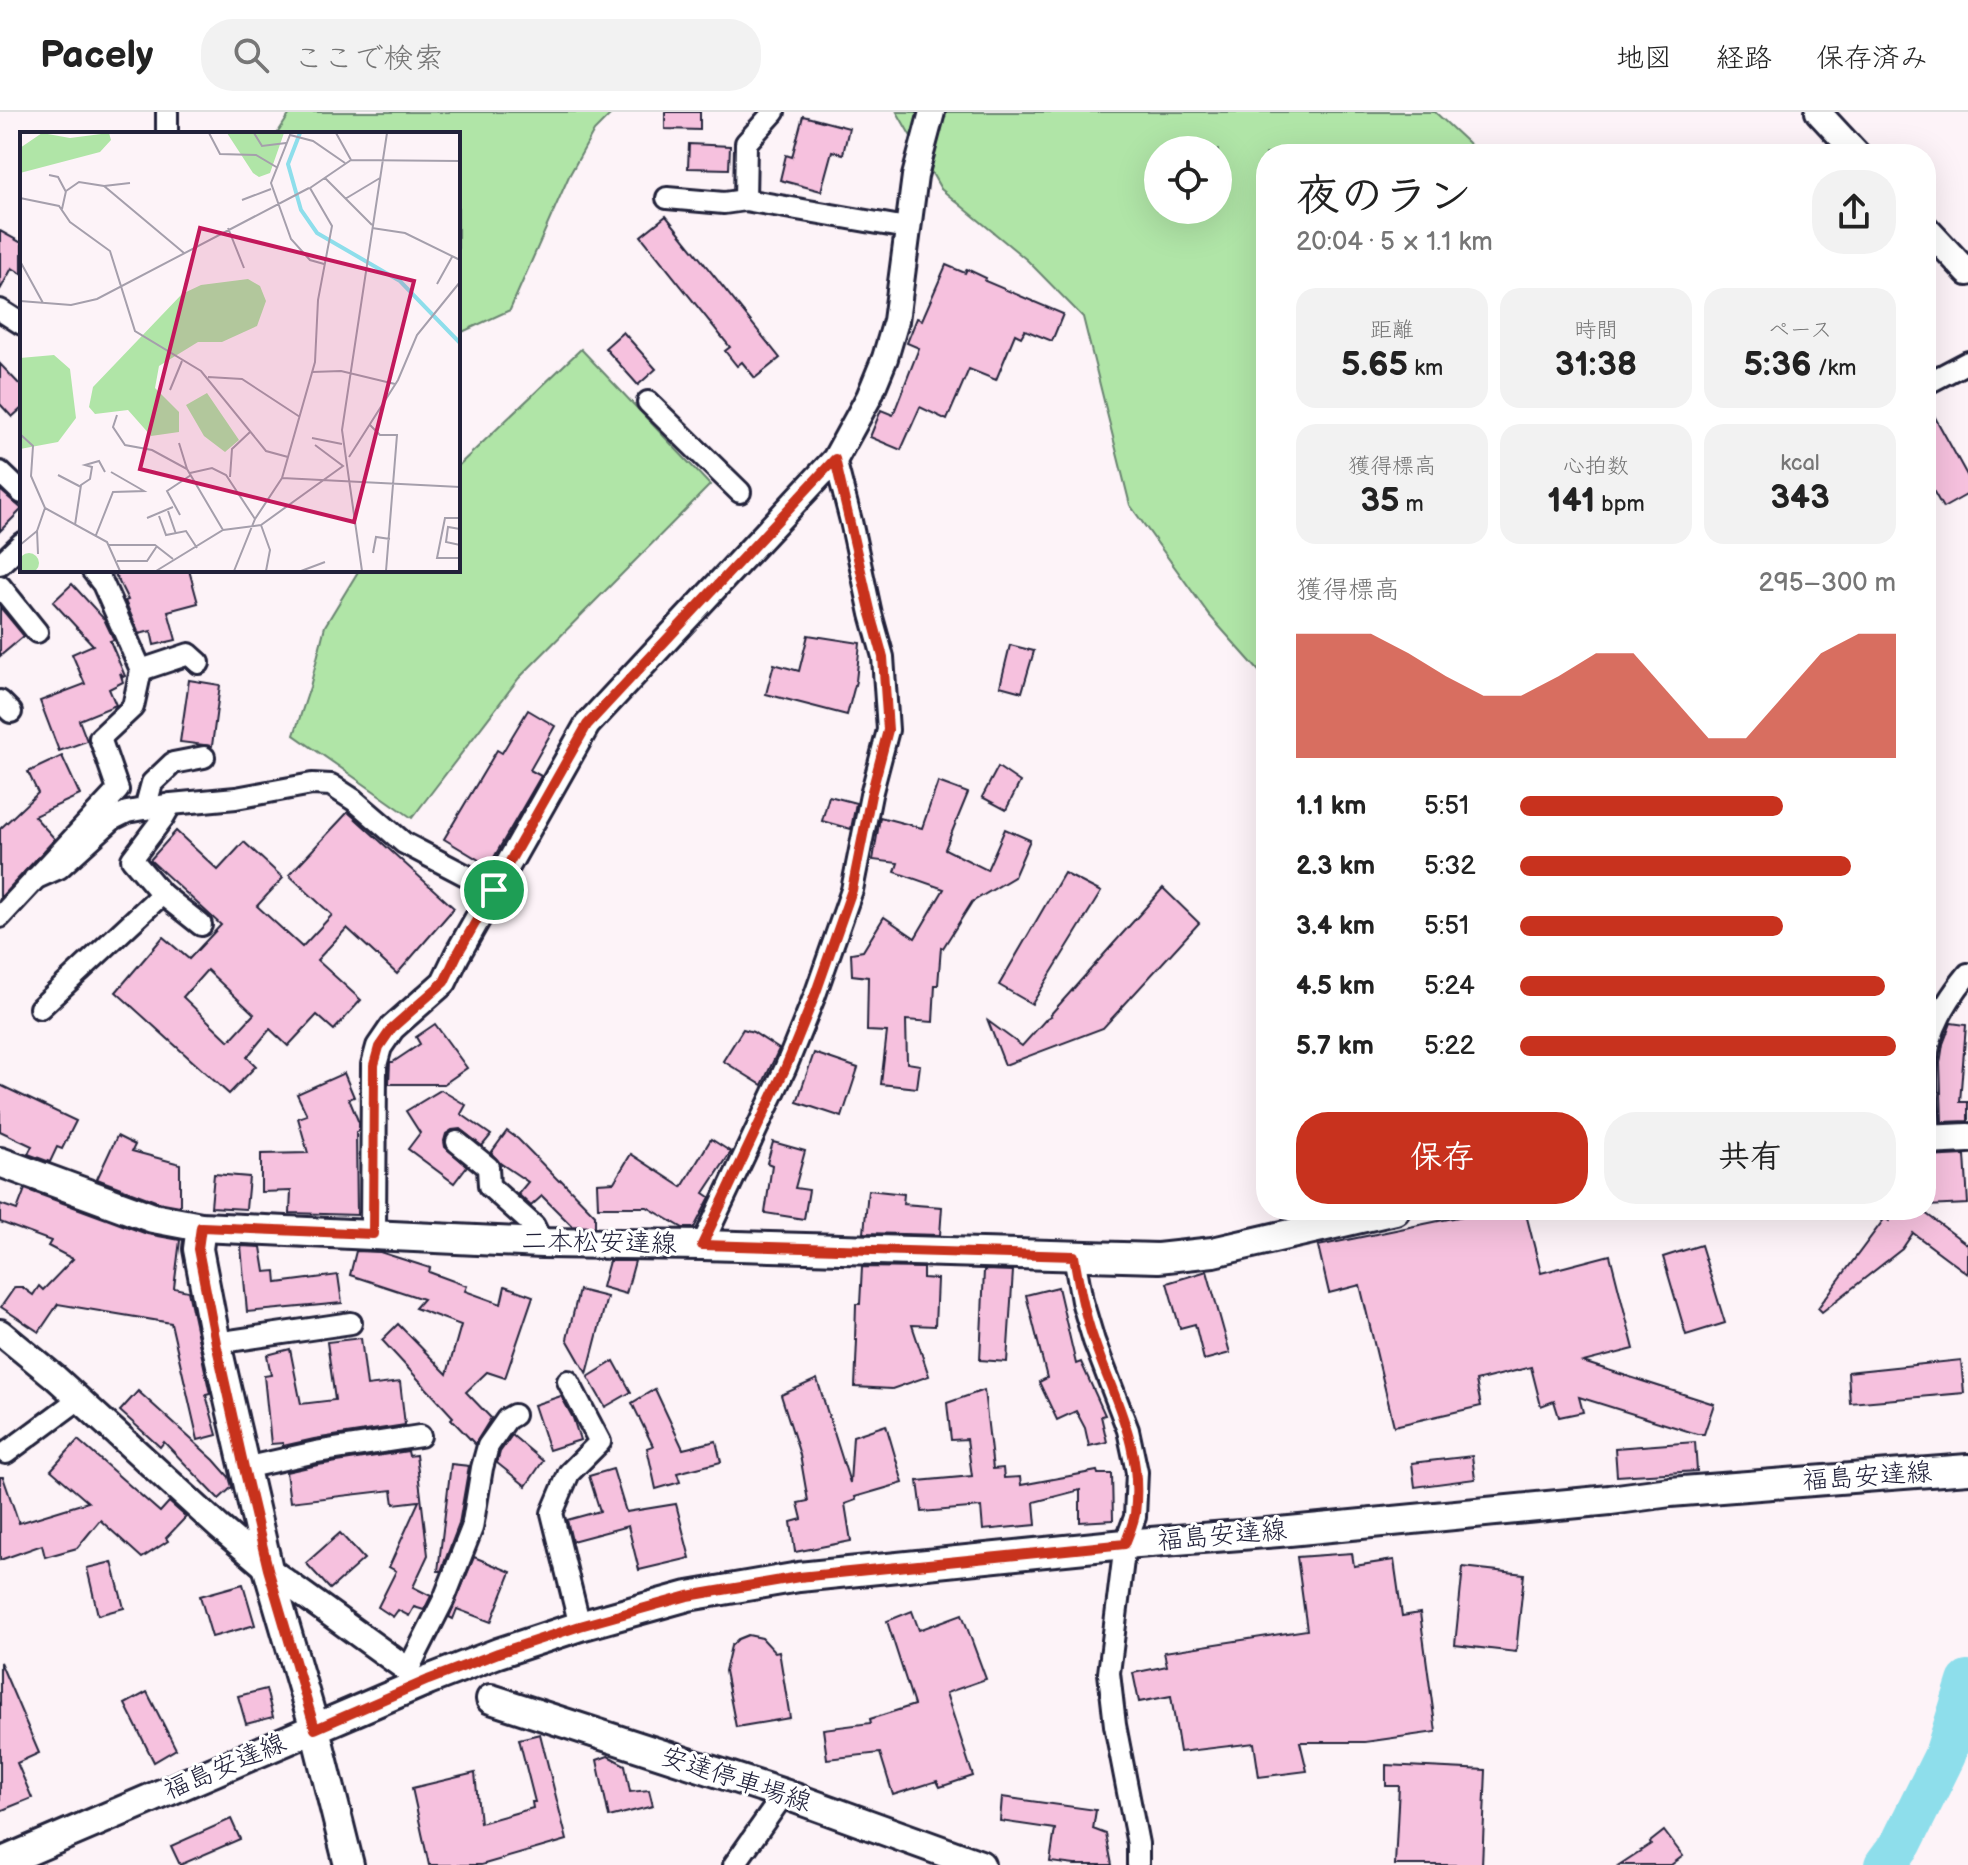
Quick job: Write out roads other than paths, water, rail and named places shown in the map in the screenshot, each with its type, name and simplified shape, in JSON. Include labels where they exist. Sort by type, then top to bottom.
[{"type":"main road","points":[[1936,1140],[1968,1138]]},
{"type":"main road","name":"二本松安達線","points":[[0,1162],[153,1218],[201,1227],[542,1243],[1158,1258],[1213,1252],[1352,1220]]},
{"type":"main road","points":[[201,1227],[198,1249],[244,1468],[268,1569],[315,1729],[349,1865]]},
{"type":"main road","name":"福島安達線","points":[[0,1863],[428,1680],[580,1626],[688,1596],[799,1577],[1125,1544],[1279,1532],[1670,1492],[1968,1469]]},
{"type":"main road","name":"安達停車場線","points":[[491,1699],[784,1794],[980,1865]]},
{"type":"street","points":[[745,200],[746,143],[774,112]]},
{"type":"street","points":[[373,1234],[374,1065],[379,1047],[392,1028],[444,982],[587,725],[835,459],[869,397],[896,321],[915,176],[932,112]]},
{"type":"street","points":[[1818,112],[1848,144]]},
{"type":"street","points":[[667,198],[724,203],[745,200],[907,228]]},
{"type":"street","points":[[1936,239],[1968,273]]},
{"type":"street","points":[[0,310],[20,323]]},
{"type":"street","points":[[1936,379],[1968,362]]},
{"type":"street","points":[[648,402],[740,492]]},
{"type":"street","points":[[702,1245],[785,1069],[815,995],[852,890],[888,730],[883,657],[835,459]]},
{"type":"street","points":[[0,472],[20,491]]},
{"type":"street","points":[[0,564],[20,545]]},
{"type":"street","points":[[0,917],[118,790],[100,738],[133,707],[141,670],[103,584],[94,572]]},
{"type":"street","points":[[0,586],[37,632]]},
{"type":"street","points":[[141,670],[189,654],[199,663]]},
{"type":"street","points":[[145,809],[152,783],[173,763],[204,757]]},
{"type":"street","points":[[34,879],[59,868],[113,819],[127,812],[236,798],[312,784],[331,785],[354,800],[404,843],[494,890]]},
{"type":"street","points":[[171,804],[132,859],[162,894],[201,925]]},
{"type":"street","points":[[40,1008],[162,894]]},
{"type":"street","points":[[1936,1026],[1968,974]]},
{"type":"street","points":[[457,1142],[488,1167],[489,1186],[534,1226],[542,1243]]},
{"type":"street","points":[[1074,1256],[1082,1301],[1128,1430],[1137,1472],[1135,1517],[1125,1544],[1109,1673],[1115,1725],[1138,1844],[1138,1865]]},
{"type":"street","points":[[216,1343],[351,1323]]},
{"type":"street","points":[[0,1332],[268,1569],[408,1670],[444,1599],[472,1528],[488,1446],[507,1419],[514,1415]]},
{"type":"street","points":[[568,1381],[600,1442],[569,1473],[552,1513],[580,1626]]},
{"type":"street","points":[[6,1453],[79,1399]]},
{"type":"street","points":[[244,1468],[316,1452],[420,1436]]},
{"type":"street","points":[[734,1865],[784,1794]]},
{"type":"waterway","points":[[1885,1865],[1902,1842],[1945,1755],[1968,1682]]}]
